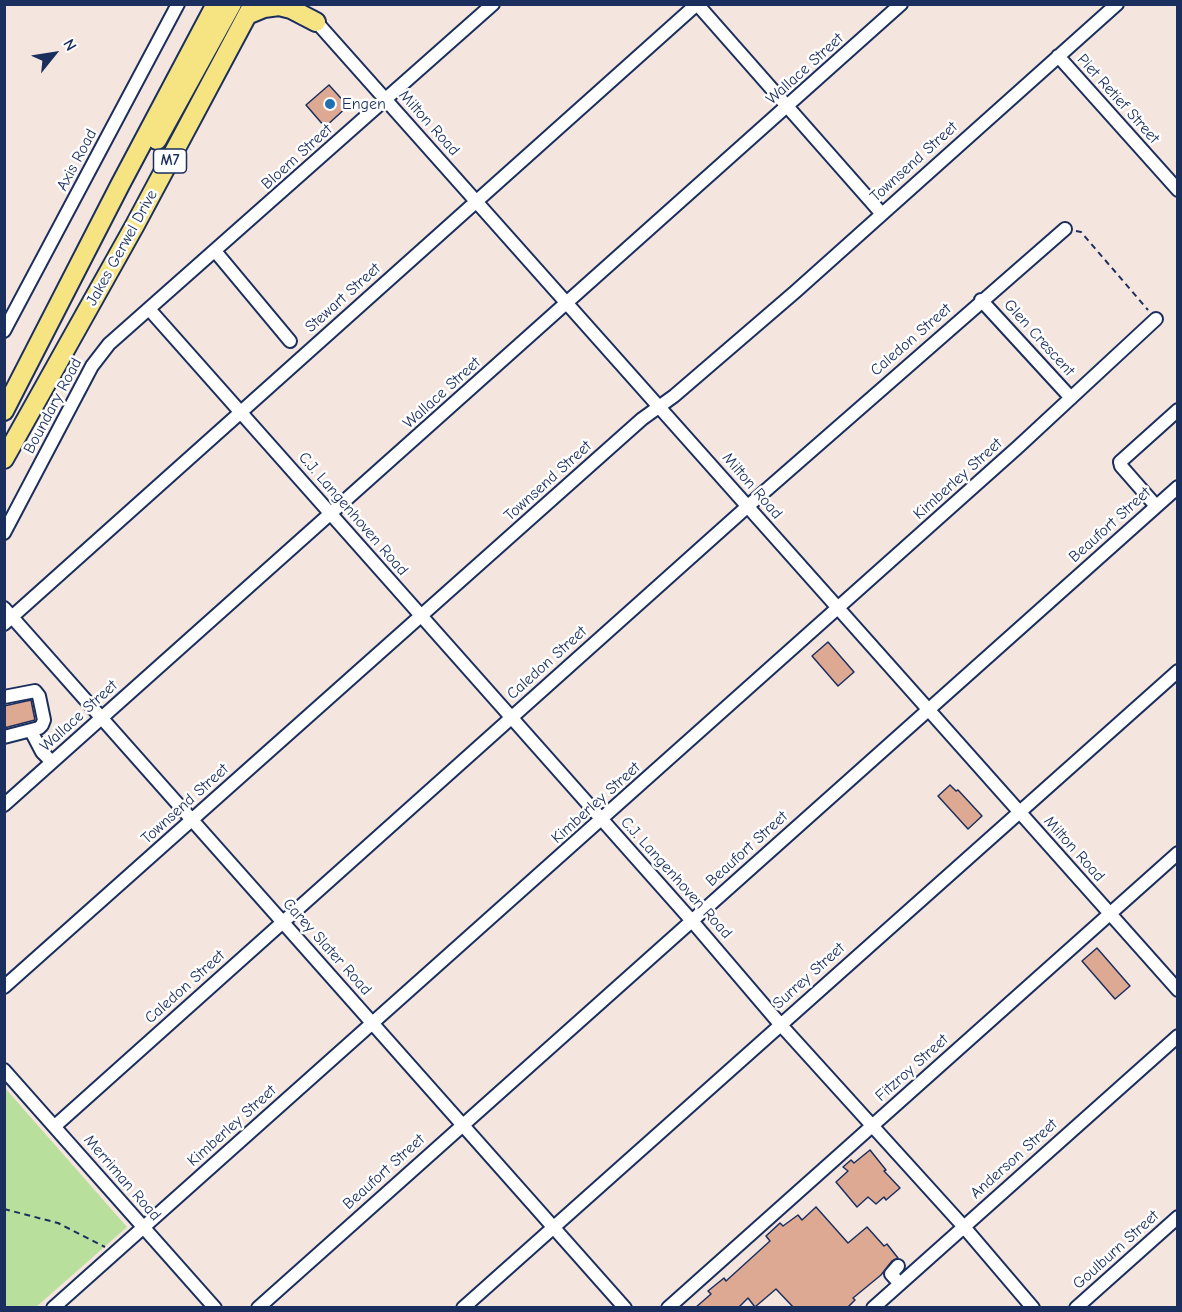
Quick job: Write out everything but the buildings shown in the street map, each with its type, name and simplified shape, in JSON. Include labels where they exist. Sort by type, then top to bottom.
[{"type":"highway","name":"Jakes Gerwel Drive","points":[[4,411],[216,4]]},
{"type":"highway","points":[[120,185],[147,157],[232,4]]},
{"type":"highway","points":[[250,10],[279,6],[291,9],[316,22]]},
{"type":"highway","name":"Jakes Gerwel Drive","points":[[4,459],[135,225],[250,10]]},
{"type":"highway","points":[[4,434],[15,420],[36,404]]},
{"type":"street","name":"Axis Road","points":[[4,331],[178,4]]},
{"type":"street","name":"Milton Road","points":[[301,4],[1178,990]]},
{"type":"street","name":"Bloem Street","points":[[149,309],[493,4]]},
{"type":"street","points":[[697,4],[882,214]]},
{"type":"street","name":"Stewart Street","points":[[7,616],[477,202],[697,4]]},
{"type":"street","name":"Wallace Street","points":[[4,805],[901,4]]},
{"type":"street","name":"Townsend Street","points":[[4,987],[642,418],[674,396],[882,214],[1111,6]]},
{"type":"street","name":"Piet Retief Street","points":[[1058,56],[1178,190]]},
{"type":"street","name":"Caledon Street","points":[[55,1126],[510,717],[981,300],[1065,229]]},
{"type":"street","points":[[215,251],[290,341]]},
{"type":"street","name":"Glen Crescent","points":[[981,300],[1071,398]]},
{"type":"street","name":"C.J. Langenhoven Road","points":[[149,309],[692,921],[780,1024],[964,1227],[1033,1308]]},
{"type":"street","name":"Boundary Road","points":[[4,534],[92,366],[109,344],[149,309]]},
{"type":"street","name":"Kimberley Street","points":[[53,1308],[602,820],[1156,319]]},
{"type":"street","points":[[1156,506],[1120,462],[1178,410]]},
{"type":"street","name":"Beaufort Street","points":[[258,1308],[1178,487]]},
{"type":"street","name":"Carey Slater Road","points":[[7,616],[101,718],[625,1308]]},
{"type":"street","name":"Surrey Street","points":[[463,1308],[1178,671]]},
{"type":"street","points":[[4,697],[32,690],[37,693],[44,720],[42,725],[31,731],[4,737]]},
{"type":"street","points":[[31,731],[42,752],[52,762]]},
{"type":"street","name":"Fitzroy Street","points":[[668,1308],[1178,853]]},
{"type":"street","name":"Anderson Street","points":[[873,1308],[1178,1036]]},
{"type":"street","name":"Merriman Road","points":[[4,1070],[215,1308]]},
{"type":"street","name":"Goulburn Street","points":[[1076,1308],[1178,1217]]},
{"type":"street","points":[[898,1266],[891,1274],[900,1284]]},
{"type":"path","points":[[1065,229],[1081,231],[1156,319]]},
{"type":"path","points":[[4,1209],[58,1223],[106,1248]]},
{"type":"green space","points":[[5,1088],[127,1227],[36,1307],[5,1307]]},
{"type":"place","name":"Engen","points":[[330,104]]}]
